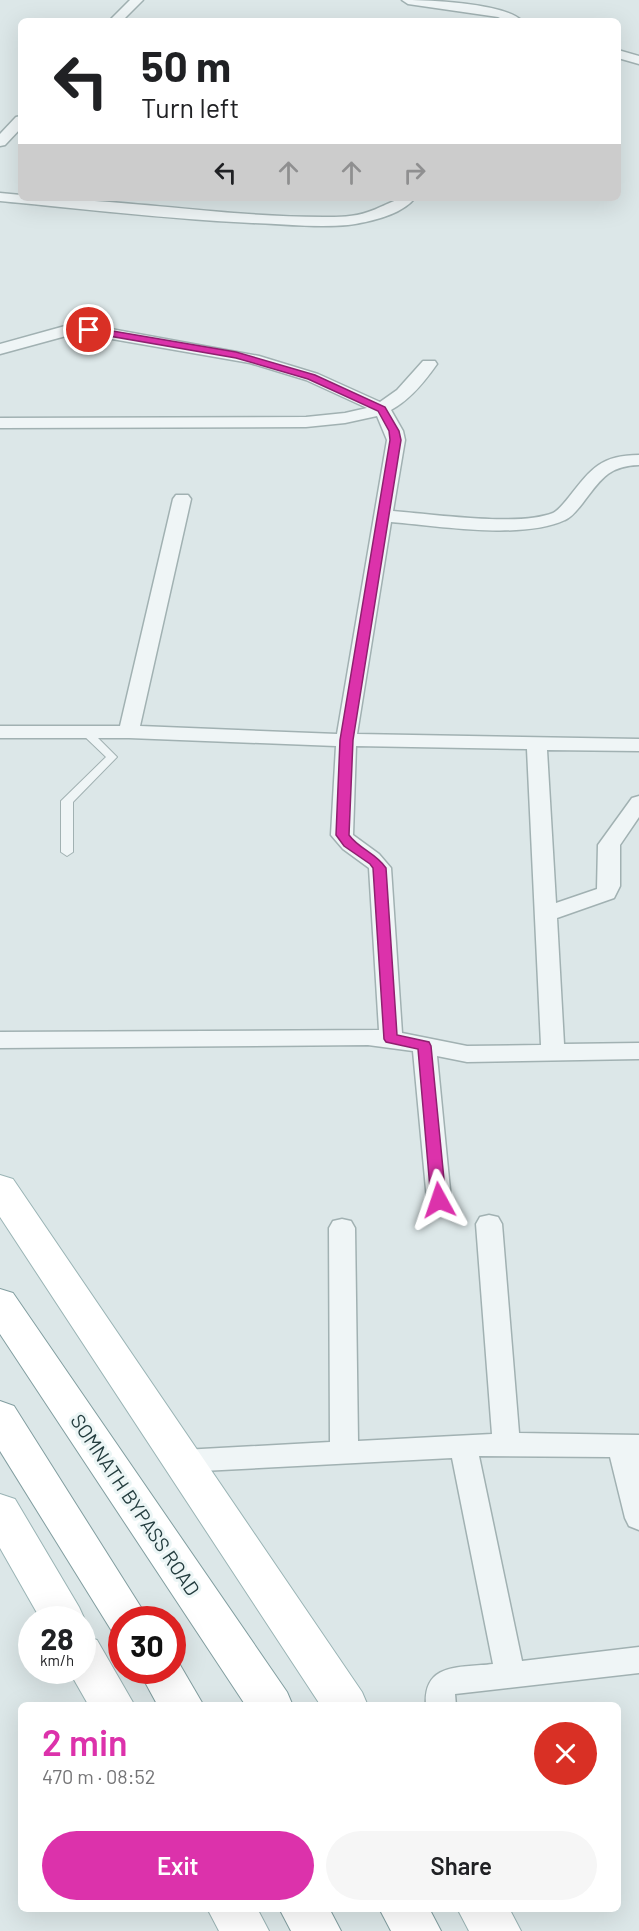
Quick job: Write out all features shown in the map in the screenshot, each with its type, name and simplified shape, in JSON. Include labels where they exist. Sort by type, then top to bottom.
[{"type":"main road","points":[[0,1188],[343,1702]]},
{"type":"main road","name":"SOMNATH BYPASS ROAD","points":[[0,1303],[63,1400],[268,1702]]},
{"type":"main road","points":[[0,1417],[119,1606]]},
{"type":"main road","points":[[0,1511],[56,1606]]},
{"type":"main road","points":[[96,1677],[111,1702]]},
{"type":"main road","points":[[169,1684],[180,1702]]},
{"type":"main road","points":[[233,1912],[245,1931]]},
{"type":"main road","points":[[305,1912],[317,1931]]},
{"type":"main road","points":[[405,1912],[417,1931]]},
{"type":"main road","points":[[484,1912],[498,1931]]},
{"type":"street","points":[[118,18],[137,0]]},
{"type":"street","points":[[408,0],[501,14],[510,18]]},
{"type":"street","points":[[621,55],[639,61]]},
{"type":"street","points":[[621,63],[639,61]]},
{"type":"street","points":[[0,142],[18,123]]},
{"type":"street","points":[[0,197],[18,199]]},
{"type":"street","points":[[43,201],[213,217],[335,221],[383,212],[403,201]]},
{"type":"street","points":[[0,349],[65,331],[100,331],[236,355],[272,364],[312,377],[382,409],[396,436],[346,740],[342,835],[348,843],[375,861],[380,868],[391,1039]]},
{"type":"street","points":[[0,423],[306,422],[344,418],[382,409],[407,392],[429,364]]},
{"type":"street","points":[[383,516],[503,524],[560,517],[602,467],[613,462],[639,460]]},
{"type":"street","points":[[129,732],[182,499]]},
{"type":"street","points":[[0,732],[129,732],[346,740],[639,744]]},
{"type":"street","points":[[537,743],[553,1053]]},
{"type":"street","points":[[546,914],[606,893],[609,886],[609,844],[639,802]]},
{"type":"street","points":[[0,1040],[391,1039],[467,1054],[639,1051]]},
{"type":"street","points":[[424,1046],[439,1200]]},
{"type":"street","points":[[489,1224],[506,1444]]},
{"type":"street","points":[[342,1228],[344,1453]]},
{"type":"street","points":[[183,1461],[506,1444],[630,1446],[639,1518]]},
{"type":"street","points":[[463,1446],[510,1675]]},
{"type":"street","points":[[440,1702],[438,1696],[444,1685],[639,1660]]},
{"type":"street","points":[[494,1912],[498,1931]]},
{"type":"lane","points":[[67,852],[66,801],[112,757],[86,732]]},
{"type":"route","points":[[89,330],[236,355],[312,377],[382,409],[394,431],[396,440],[346,740],[342,835],[348,843],[375,861],[380,868],[391,1039],[424,1046],[439,1200]]}]
